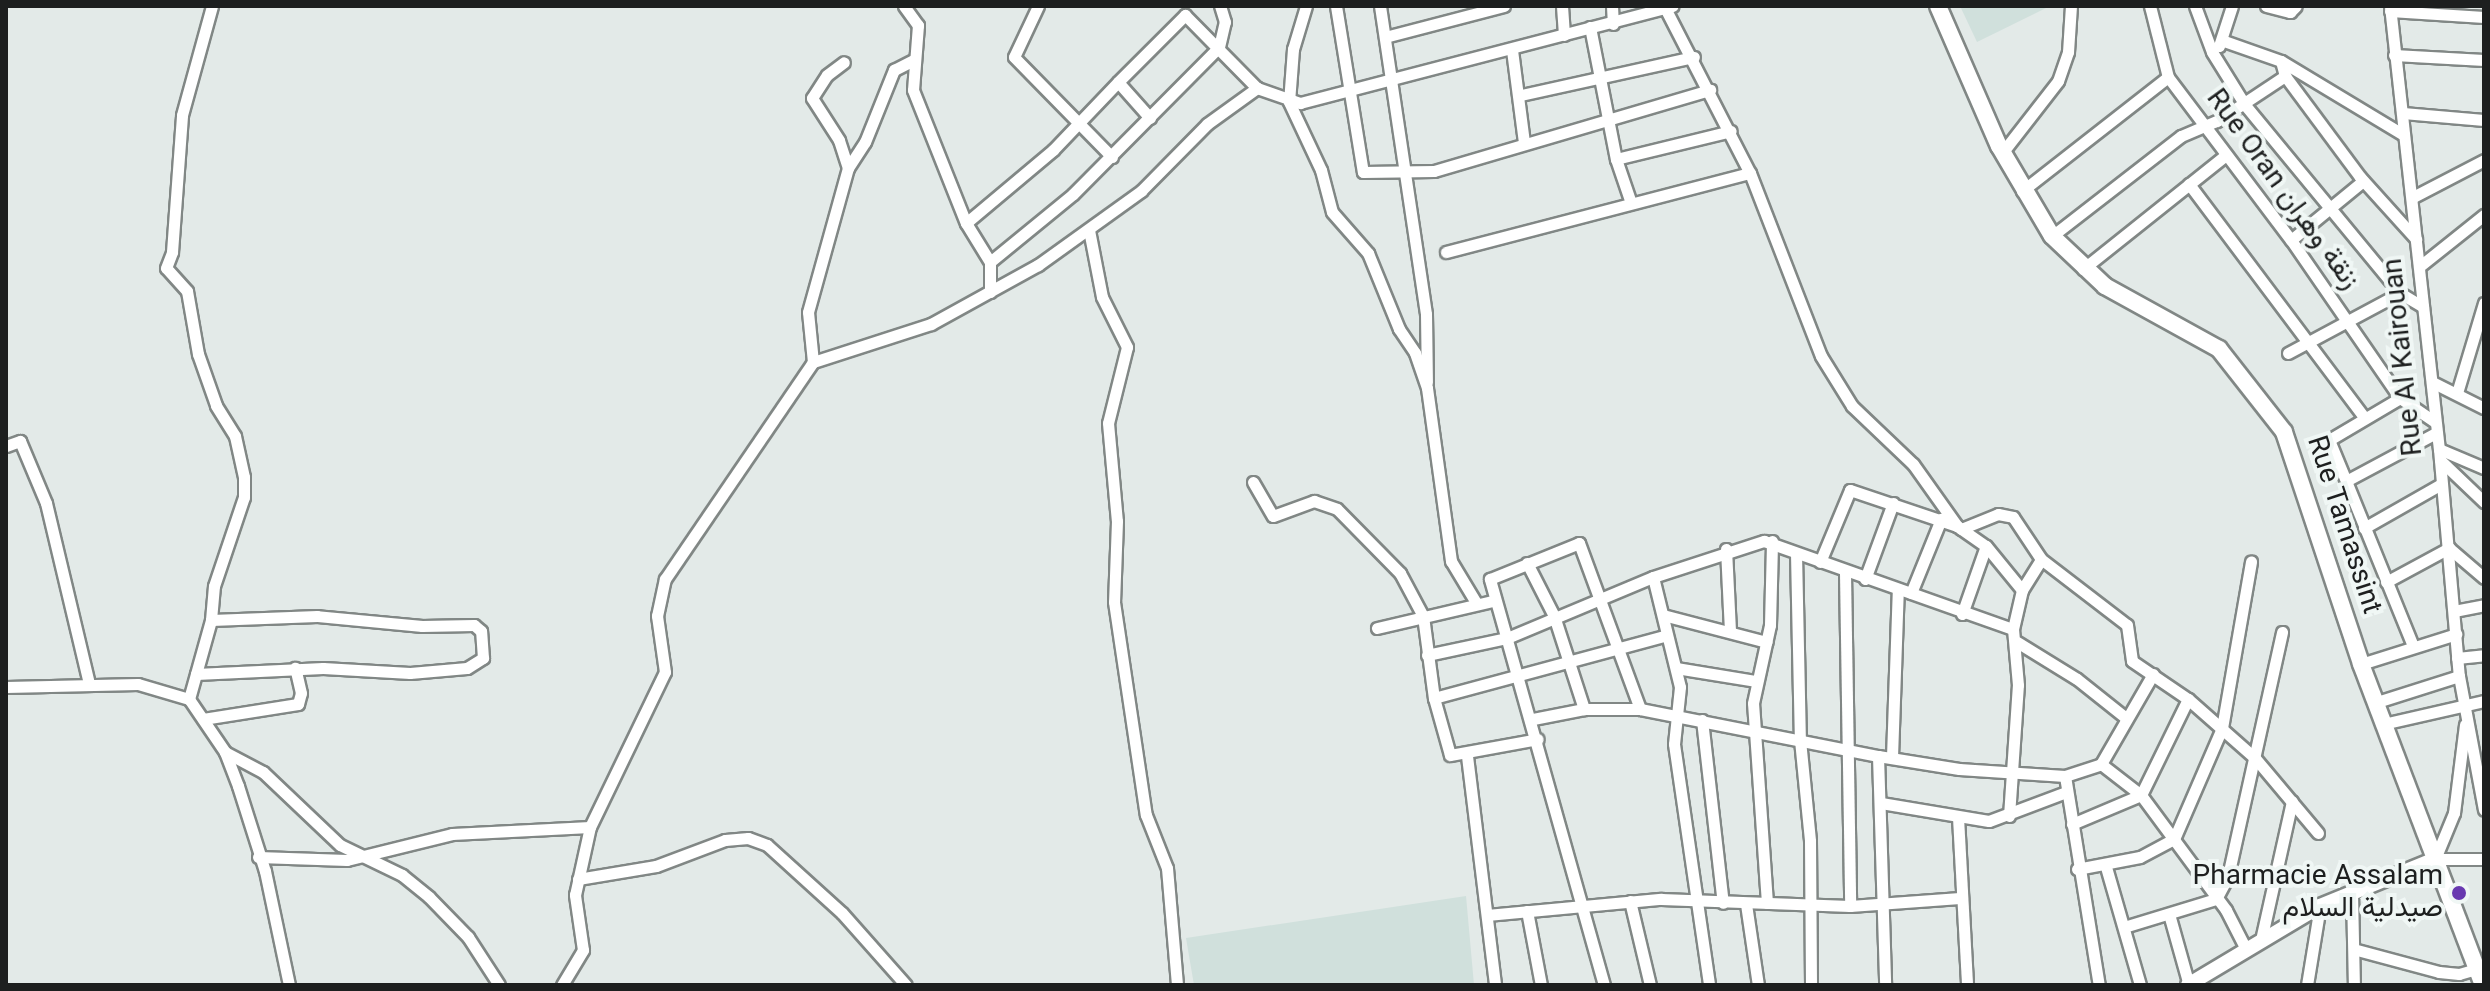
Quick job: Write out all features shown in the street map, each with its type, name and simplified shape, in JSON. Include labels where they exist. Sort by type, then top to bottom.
[{"type":"main road","name":"Rue Tamassint","points":[[1938,6],[2002,153],[2022,191],[2052,236],[2083,269],[2219,349],[2284,432],[2361,664],[2481,974]]},
{"type":"street","points":[[189,699],[211,620],[214,586],[239,517],[244,477],[235,436],[216,405],[198,354],[187,291],[166,268],[172,252],[182,115],[212,6]]},
{"type":"street","points":[[904,6],[918,25],[913,90],[966,223],[990,262],[990,292]]},
{"type":"street","points":[[1038,6],[1014,57],[1112,157]]},
{"type":"street","points":[[990,262],[1112,157],[1219,47],[1225,22],[1220,6]]},
{"type":"street","points":[[1306,6],[1293,49],[1289,102],[1321,170],[1332,212],[1368,253],[1427,388]]},
{"type":"street","points":[[1336,6],[1363,172],[1434,171],[1524,142],[1710,90]]},
{"type":"street","points":[[1380,6],[1426,314],[1427,388],[1451,561],[1475,601]]},
{"type":"street","points":[[1385,37],[1504,6]]},
{"type":"street","points":[[1562,6],[1564,35]]},
{"type":"street","points":[[1612,6],[1613,24]]},
{"type":"street","points":[[2002,153],[2058,81],[2068,52],[2071,6]]},
{"type":"street","name":"Rue Oran زنقة وهران","points":[[2150,6],[2168,77],[2291,240],[2400,398],[2436,427]]},
{"type":"street","points":[[2195,6],[2212,52],[2245,105],[2330,213],[2400,293],[2423,307]]},
{"type":"street","points":[[2212,52],[2224,41],[2232,6]]},
{"type":"street","points":[[2266,6],[2290,12],[2296,6]]},
{"type":"street","points":[[966,223],[1053,150],[1190,10],[1257,88],[1289,102],[1348,94],[1393,83],[1667,7],[1750,173],[1821,356],[1852,406],[1913,464],[1959,528]]},
{"type":"street","points":[[2390,8],[2484,17]]},
{"type":"street","name":"Rue Al Kairouan","points":[[2390,8],[2440,454],[2457,658],[2466,709],[2454,813],[2435,859]]},
{"type":"street","points":[[1590,27],[1616,159],[1631,203]]},
{"type":"street","points":[[2224,41],[2281,61],[2402,134]]},
{"type":"street","points":[[1512,50],[1521,95],[1524,142]]},
{"type":"street","points":[[2394,55],[2484,60]]},
{"type":"street","points":[[1521,95],[1694,57]]},
{"type":"street","points":[[813,362],[808,312],[848,168],[865,142],[888,79],[897,66],[914,60]]},
{"type":"street","points":[[2281,61],[2285,76],[2363,181],[2416,239]]},
{"type":"street","points":[[844,62],[827,75],[812,98],[839,140],[848,168]]},
{"type":"street","points":[[2052,236],[2181,136],[2245,105],[2285,76]]},
{"type":"street","points":[[2022,191],[2168,77]]},
{"type":"street","points":[[1118,82],[1150,118]]},
{"type":"street","points":[[562,985],[583,950],[576,910],[578,879],[590,827],[665,672],[657,616],[665,579],[813,362],[931,324],[990,292],[1089,230],[1141,191],[1207,124],[1257,88]]},
{"type":"street","points":[[2403,113],[2484,120]]},
{"type":"street","points":[[1616,159],[1731,131]]},
{"type":"street","points":[[2083,269],[2226,155]]},
{"type":"street","points":[[2413,197],[2484,160]]},
{"type":"street","points":[[1446,252],[1750,173]]},
{"type":"street","points":[[2291,240],[2330,213],[2363,181]]},
{"type":"street","points":[[2189,184],[2310,340],[2364,417]]},
{"type":"street","points":[[2420,266],[2484,215]]},
{"type":"street","points":[[1089,230],[1102,297],[1127,347],[1108,423],[1117,521],[1114,602],[1146,815],[1167,868],[1177,985]]},
{"type":"street","points":[[2288,353],[2346,319],[2400,293]]},
{"type":"street","points":[[2457,393],[2484,304]]},
{"type":"street","points":[[2432,382],[2484,408]]},
{"type":"street","points":[[2400,398],[2329,440],[2413,646]]},
{"type":"street","points":[[2346,481],[2436,427]]},
{"type":"street","points":[[6,446],[20,441],[46,503],[89,683]]},
{"type":"street","points":[[2440,454],[2484,468]]},
{"type":"street","points":[[2440,454],[2484,502]]},
{"type":"street","points":[[1253,482],[1273,516],[1314,501],[1337,509],[1400,573],[1423,616],[1434,698],[1446,751],[1467,756],[1538,739]]},
{"type":"street","points":[[2364,528],[2441,484]]},
{"type":"street","points":[[1820,562],[1850,490],[1941,519],[1959,528],[1986,546],[2022,590]]},
{"type":"street","points":[[1865,579],[1893,503]]},
{"type":"street","points":[[1959,528],[2006,514],[2023,528],[2041,559],[2123,619],[2132,661],[2188,699],[2255,758],[2318,833]]},
{"type":"street","points":[[1911,593],[1941,519]]},
{"type":"street","points":[[1427,655],[1507,638],[1554,616],[1726,549],[1772,541],[1845,573],[2013,629]]},
{"type":"street","points":[[1767,903],[1755,730],[1755,681],[1767,642],[1772,541]]},
{"type":"street","points":[[1604,985],[1533,719],[1492,601],[1490,579],[1579,543],[1640,709]]},
{"type":"street","points":[[1962,614],[1986,546]]},
{"type":"street","points":[[2386,582],[2449,548],[2484,578]]},
{"type":"street","points":[[1726,549],[1730,631]]},
{"type":"street","points":[[1796,553],[1800,740],[1811,905],[1811,985]]},
{"type":"street","points":[[2009,816],[2008,772],[2017,642],[2013,629],[2022,590],[2041,559]]},
{"type":"street","points":[[2077,869],[2106,867],[2174,839],[2222,728],[2251,562]]},
{"type":"street","points":[[1527,563],[1554,616],[1584,709]]},
{"type":"street","points":[[1845,573],[1850,906]]},
{"type":"street","points":[[1653,577],[1681,696],[1674,744],[1709,985]]},
{"type":"street","points":[[1892,757],[1898,589]]},
{"type":"street","points":[[1377,628],[1475,601],[1492,601]]},
{"type":"street","points":[[2454,611],[2484,605]]},
{"type":"street","points":[[1663,615],[1767,642]]},
{"type":"street","points":[[196,674],[295,668],[410,673],[467,668],[483,658],[481,631],[474,625],[422,626],[317,616],[211,620]]},
{"type":"street","points":[[2124,927],[2216,899],[2228,876],[2282,632]]},
{"type":"street","points":[[2361,664],[2456,634]]},
{"type":"street","points":[[1434,698],[1620,651],[1667,635]]},
{"type":"street","points":[[2017,642],[2077,679],[2126,718]]},
{"type":"street","points":[[2457,658],[2484,655]]},
{"type":"street","points":[[203,719],[298,704],[295,668]]},
{"type":"street","points":[[1676,668],[1755,681]]},
{"type":"street","points":[[1533,719],[1584,709],[1640,709],[1878,756],[2065,776],[2101,764],[2153,674]]},
{"type":"street","points":[[2377,702],[2459,676]]},
{"type":"street","points":[[6,687],[89,683],[147,685],[189,699],[225,752],[258,857],[289,985]]},
{"type":"street","points":[[2072,824],[2141,795],[2188,699]]},
{"type":"street","points":[[2383,724],[2466,709],[2484,701]]},
{"type":"street","points":[[2466,709],[2484,810]]},
{"type":"street","points":[[1702,720],[1723,903]]},
{"type":"street","points":[[225,752],[256,767],[340,845],[402,875],[429,897],[468,937],[499,985]]},
{"type":"street","points":[[1467,756],[1495,985]]},
{"type":"street","points":[[1878,756],[1885,985]]},
{"type":"street","points":[[2101,764],[2141,795],[2216,899],[2246,949]]},
{"type":"street","points":[[2065,776],[2077,869],[2099,985]]},
{"type":"street","points":[[1881,803],[1989,821],[2066,792]]},
{"type":"street","points":[[2261,940],[2292,801]]},
{"type":"street","points":[[1958,817],[1967,985]]},
{"type":"street","points":[[258,857],[322,861],[365,857],[452,834],[590,827]]},
{"type":"street","points":[[578,879],[656,866],[725,840],[748,838],[767,845],[842,913],[906,985]]},
{"type":"street","points":[[2169,914],[2189,985],[2211,979],[2246,949],[2320,906],[2435,859],[2484,859]]},
{"type":"street","points":[[2106,867],[2140,985]]},
{"type":"street","points":[[2352,893],[2357,950],[2354,985]]},
{"type":"street","points":[[1487,915],[1630,901],[1850,906],[1960,898]]},
{"type":"street","points":[[1630,901],[1650,985]]},
{"type":"street","points":[[1746,904],[1758,985]]},
{"type":"street","points":[[2307,985],[2320,906]]},
{"type":"street","points":[[1527,911],[1541,985]]},
{"type":"street","points":[[2357,950],[2439,972],[2481,974]]},
{"type":"shaded area","points":[[1960,6],[2050,6],[1977,42]]},
{"type":"shaded area","points":[[1466,896],[1474,985],[1194,985],[1186,938]]},
{"type":"place","name":"Pharmacie Assalam صيدلية السلام","points":[[2459,893]]}]
